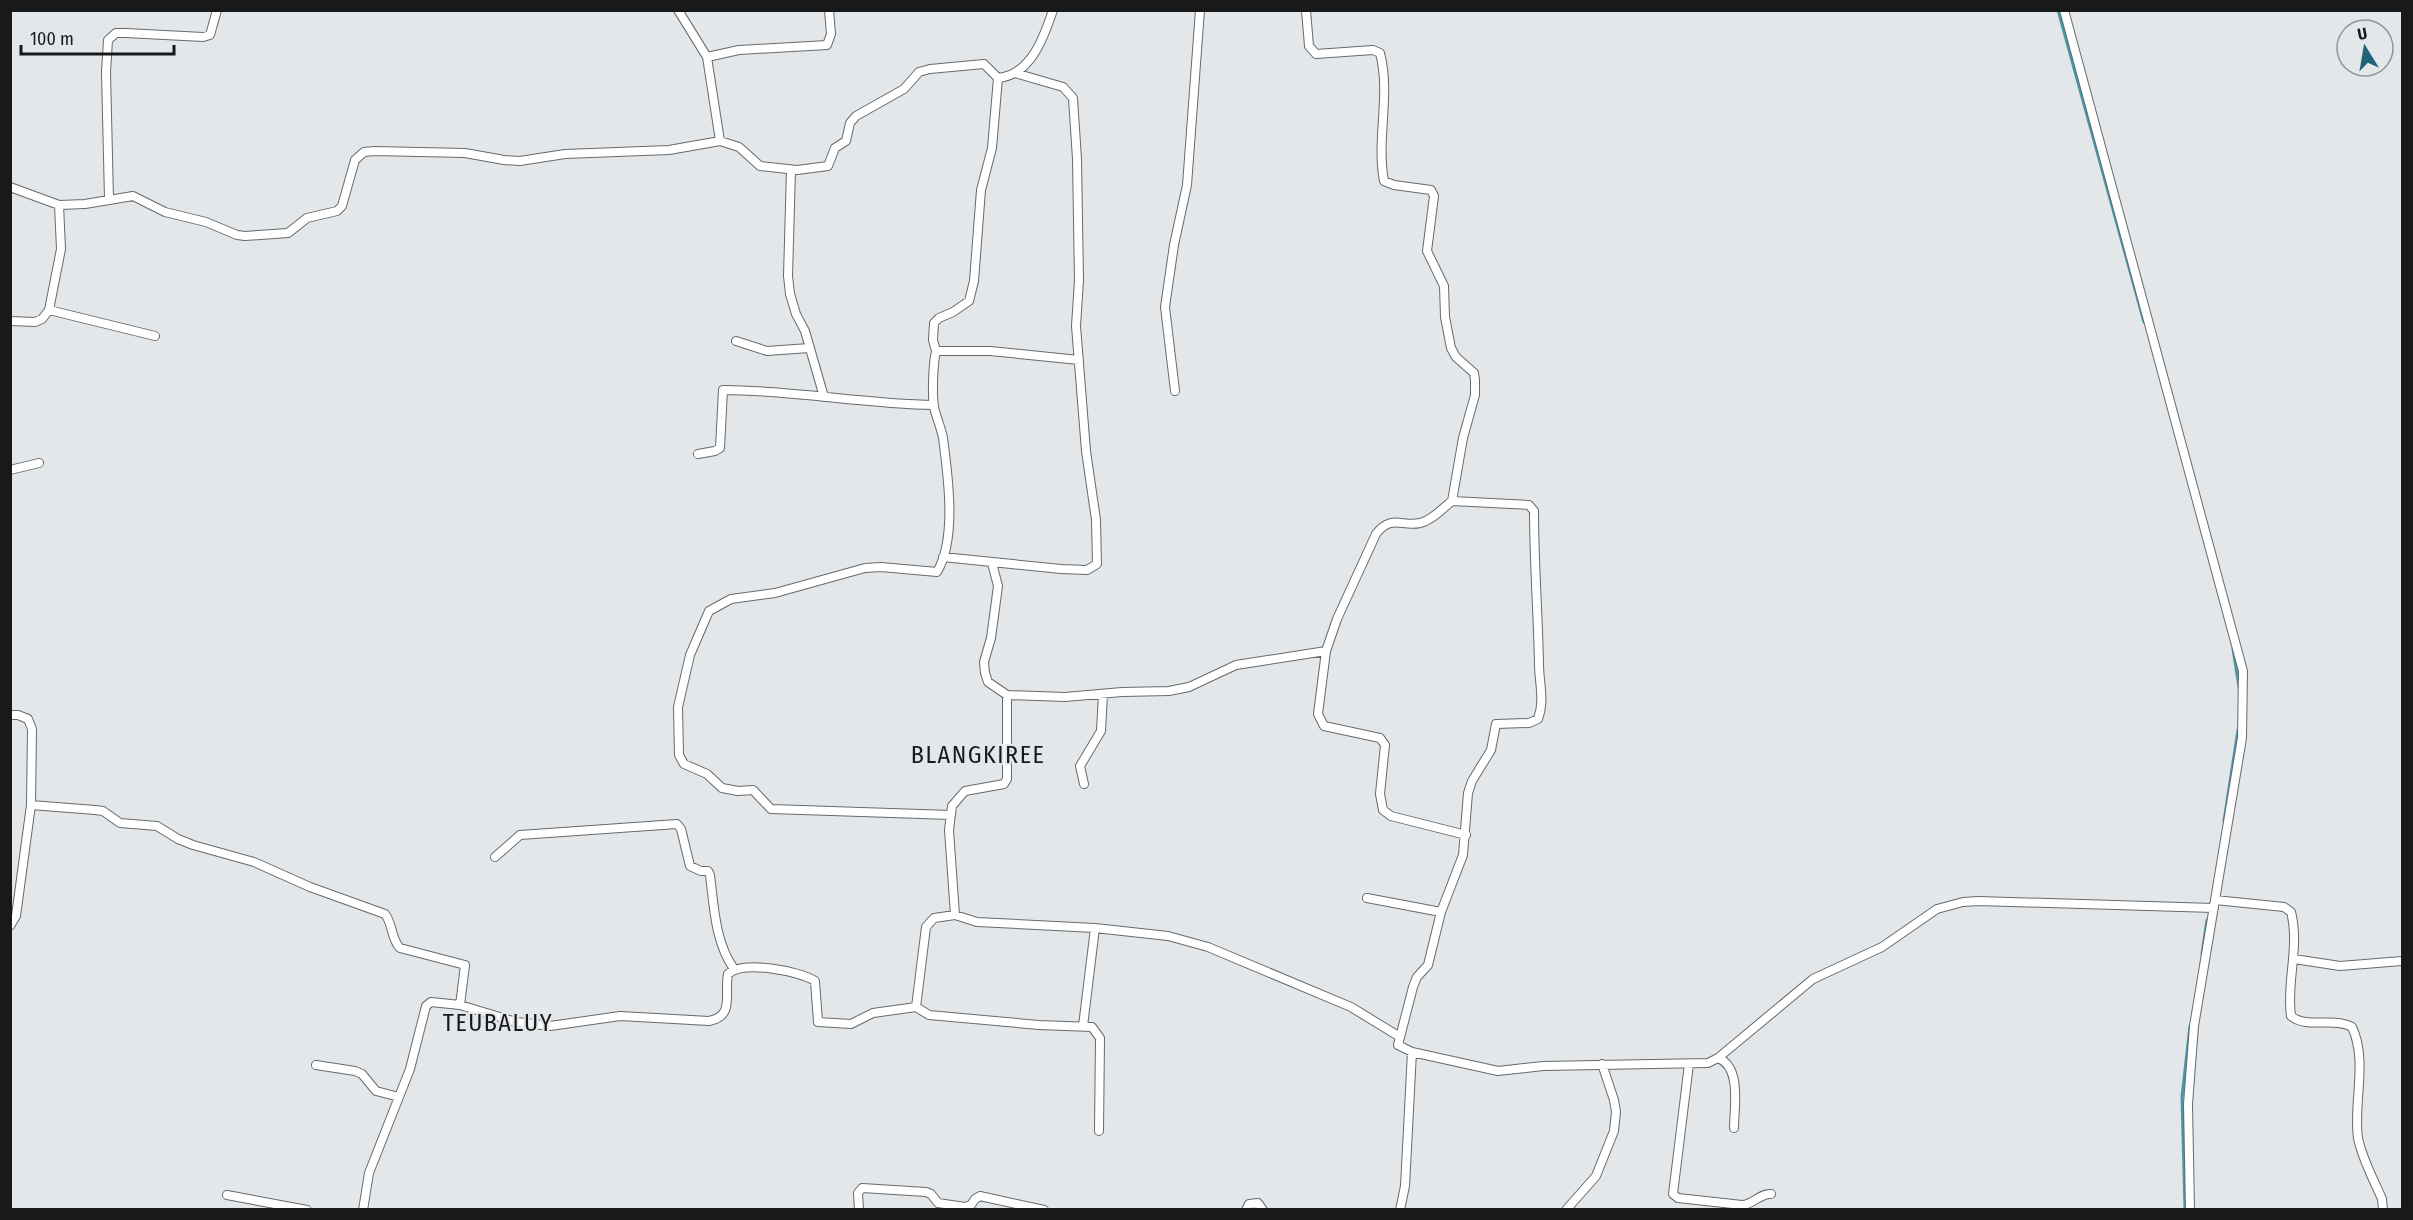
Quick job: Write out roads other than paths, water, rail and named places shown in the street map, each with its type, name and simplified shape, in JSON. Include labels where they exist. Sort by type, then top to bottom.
[{"type":"street","points":[[109,199],[106,72],[108,40],[116,33],[203,37],[210,35],[217,10]]},
{"type":"street","points":[[678,10],[707,57],[720,141]]},
{"type":"street","points":[[707,57],[740,50],[827,45],[831,34],[829,10]]},
{"type":"street","points":[[998,78],[1015,73],[1029,61],[1038,47],[1053,10]]},
{"type":"street","points":[[1175,391],[1165,307],[1174,244],[1187,185],[1200,10]]},
{"type":"street","points":[[1306,10],[1309,46],[1316,54],[1372,50],[1380,53],[1384,93],[1382,157],[1384,181],[1394,185],[1431,190],[1434,196],[1427,252],[1444,286],[1445,316],[1452,348],[1456,357],[1474,373],[1475,380],[1475,395],[1462,438],[1452,501]]},
{"type":"street","points":[[2064,10],[2243,671],[2242,738],[2200,987],[2191,1065],[2188,1104],[2190,1209]]},
{"type":"street","points":[[10,187],[59,205],[85,204],[133,196],[165,212],[206,222],[237,235],[279,235],[288,233],[307,218],[337,211],[342,206],[356,160],[364,152],[479,156],[520,160],[565,154],[650,152],[720,141],[739,147],[760,166],[791,170],[828,166],[835,148],[846,141],[850,123],[856,116],[904,89],[919,72],[984,64],[998,78],[992,148],[981,190],[974,281],[969,301],[934,323],[933,340],[936,351],[934,405],[942,436],[949,508],[947,540],[937,572],[881,567],[865,568],[775,593],[730,599],[710,611],[690,655],[678,707],[679,755],[684,764],[707,774],[722,788],[738,791],[753,790],[771,810],[951,815]]},
{"type":"street","points":[[943,557],[1087,570],[1097,564],[1096,520],[1086,451],[1076,326],[1079,280],[1077,159],[1073,98],[1063,87],[1015,73]]},
{"type":"street","points":[[791,170],[788,276],[790,294],[796,314],[805,331],[824,397]]},
{"type":"street","points":[[10,321],[35,322],[42,319],[49,310],[61,249],[59,205]]},
{"type":"street","points":[[49,310],[155,336]]},
{"type":"street","points":[[736,341],[767,351],[809,348]]},
{"type":"street","points":[[936,351],[990,351],[1079,360]]},
{"type":"street","points":[[698,454],[720,448],[723,390],[824,397],[895,405],[934,405]]},
{"type":"street","points":[[10,470],[39,463]]},
{"type":"street","points":[[1466,835],[1391,816],[1383,810],[1380,794],[1385,745],[1380,738],[1324,726],[1318,714],[1326,651],[1336,619],[1381,528],[1400,521],[1418,524],[1427,521],[1452,501],[1529,505],[1533,508],[1541,710],[1538,719],[1529,723],[1496,724],[1491,750],[1472,780],[1468,793],[1466,835],[1463,855],[1441,912],[1428,965],[1417,977],[1413,987],[1398,1045],[1412,1052],[1498,1071],[1543,1066],[1708,1063],[1718,1059],[1813,979],[1882,947],[1937,909],[1963,902],[1978,901],[2284,907],[2291,912],[2293,921],[2291,1016],[2297,1020],[2349,1025],[2356,1037],[2360,1089],[2358,1140],[2382,1199],[2383,1209]]},
{"type":"street","points":[[992,563],[998,586],[991,638],[984,662],[985,673],[988,682],[1007,695],[1065,697],[1169,691],[1189,687],[1236,665],[1326,651]]},
{"type":"street","points":[[1084,784],[1080,766],[1101,731],[1103,694]]},
{"type":"street","points":[[955,915],[949,830],[952,806],[960,794],[965,791],[1004,784],[1007,779],[1007,695]]},
{"type":"street","points":[[10,716],[18,715],[28,719],[32,729],[31,805],[16,916],[10,926]]},
{"type":"street","points":[[31,805],[103,811],[120,823],[157,826],[176,838],[254,862],[310,887],[385,914],[396,945],[400,948],[465,965],[460,1005]]},
{"type":"street","points":[[495,857],[520,835],[534,832],[677,824],[681,829],[690,866],[701,871],[708,871],[710,874],[718,931],[727,959],[734,969]]},
{"type":"street","points":[[1366,898],[1441,912]]},
{"type":"street","points":[[916,1006],[926,927],[934,918],[955,915],[977,922],[1095,928],[1168,936],[1208,947],[1351,1007],[1400,1037]]},
{"type":"street","points":[[1083,1026],[1095,928]]},
{"type":"street","points":[[2294,959],[2340,966],[2403,961]]},
{"type":"street","points":[[363,1209],[369,1173],[410,1068],[426,1006],[431,1002],[460,1005],[516,1022],[543,1026],[620,1016],[709,1021],[722,1017],[724,1014],[727,976],[734,969],[761,967],[812,979],[816,984],[816,1018],[821,1023],[851,1024],[873,1013],[916,1006],[929,1015],[1039,1025],[1092,1027],[1100,1038],[1099,1131]]},
{"type":"street","points":[[1400,1209],[1405,1186],[1412,1052]]},
{"type":"street","points":[[1718,1059],[1726,1062],[1731,1069],[1734,1084],[1734,1128]]},
{"type":"street","points":[[1689,1064],[1672,1190],[1675,1197],[1748,1205],[1766,1194],[1772,1194]]},
{"type":"street","points":[[316,1065],[355,1071],[362,1074],[376,1091],[399,1098]]},
{"type":"street","points":[[1566,1209],[1596,1176],[1614,1131],[1616,1112],[1614,1100],[1602,1065]]},
{"type":"street","points":[[859,1209],[858,1193],[862,1188],[926,1192],[932,1194],[938,1203],[965,1207],[971,1205],[980,1196],[1044,1209]]},
{"type":"street","points":[[227,1194],[306,1209]]},
{"type":"street","points":[[1246,1209],[1249,1204],[1253,1203],[1258,1203],[1263,1209]]},
{"type":"waterway","points":[[2058,10],[2144,322]]},
{"type":"waterway","points":[[2233,649],[2239,687]]},
{"type":"waterway","points":[[2224,821],[2238,730]]},
{"type":"waterway","points":[[2202,954],[2207,920]]},
{"type":"waterway","points":[[2185,1210],[2182,1097],[2190,1026]]},
{"type":"district","name":"BLANGKIREE","points":[[978,755]]},
{"type":"district","name":"TEUBALUY","points":[[498,1023]]}]
